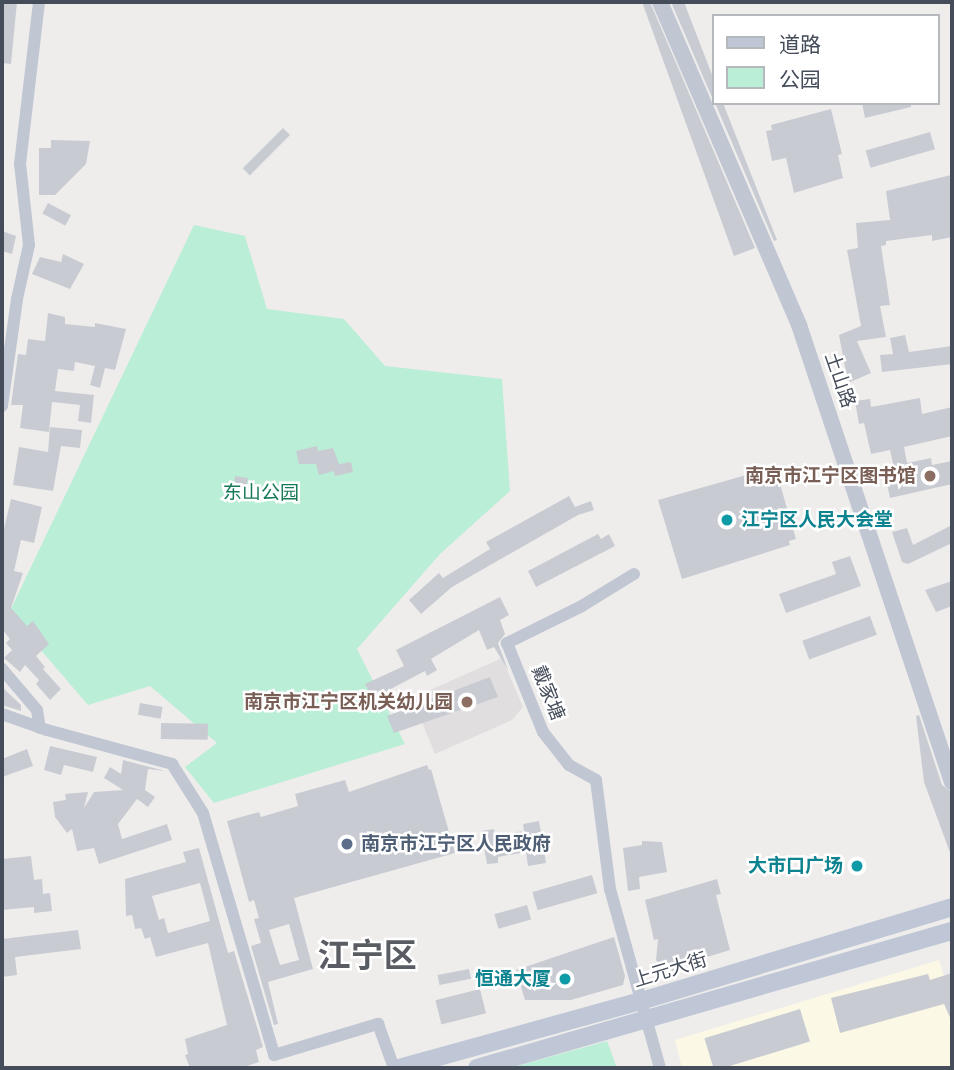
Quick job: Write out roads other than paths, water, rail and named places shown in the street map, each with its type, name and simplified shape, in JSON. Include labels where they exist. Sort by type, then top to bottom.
[{"type":"main road","name":"上元大街","points":[[396,1068],[641,1001],[952,907]]},
{"type":"main road","points":[[477,1068],[952,931]]},
{"type":"street","points":[[2,406],[17,299],[29,245],[20,163],[39,2]]},
{"type":"street","name":"土山路","points":[[660,2],[799,326],[952,782]]},
{"type":"street","name":"戴家塘","points":[[634,573],[582,606],[507,643],[542,732],[569,765],[596,780],[610,888],[641,1001]]},
{"type":"street","points":[[2,669],[37,710],[40,728]]},
{"type":"street","points":[[2,714],[40,728],[172,764],[203,813],[274,1055],[378,1024],[396,1068]]},
{"type":"street","points":[[641,1001],[660,1068]]},
{"type":"place","name":"南京市江宁区图书馆","points":[[930,476]]},
{"type":"place","name":"江宁区人民大会堂","points":[[727,520]]},
{"type":"place","name":"南京市江宁区机关幼儿园","points":[[467,702]]},
{"type":"place","name":"南京市江宁区人民政府","points":[[347,844]]},
{"type":"place","name":"大市口广场","points":[[857,866]]},
{"type":"place","name":"恒通大厦","points":[[565,979]]},
{"type":"district","name":"江宁区","points":[[367,955]]},
{"type":"park label","name":"东山公园","points":[[261,493]]}]
